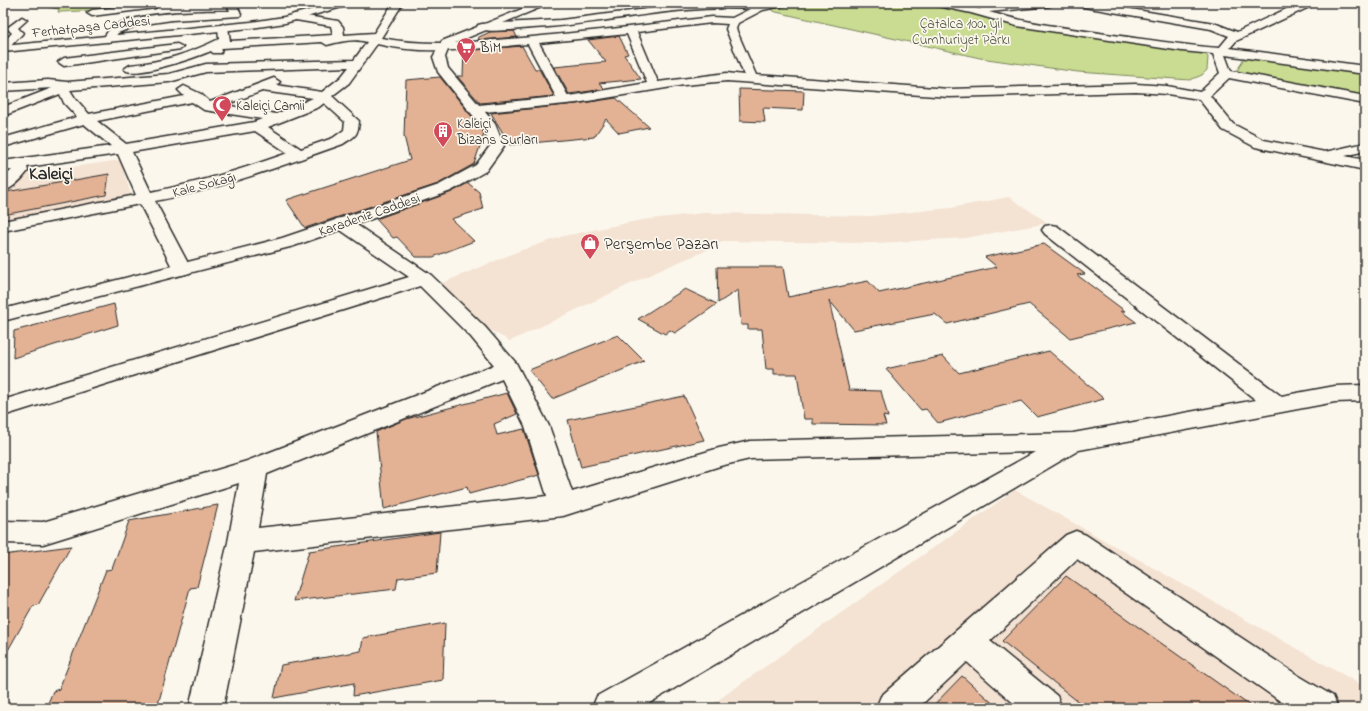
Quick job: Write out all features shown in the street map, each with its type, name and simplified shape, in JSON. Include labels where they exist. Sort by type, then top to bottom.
[{"type":"street","points":[[192,15],[193,3]]},
{"type":"street","points":[[108,39],[114,31],[129,24],[192,15],[236,14],[230,3]]},
{"type":"street","name":"Ferhatpaşa Caddesi","points":[[3,48],[271,22],[346,3]]},
{"type":"street","points":[[9,163],[124,149],[257,126],[314,104],[345,80],[358,63],[372,34],[387,22],[398,3]]},
{"type":"street","points":[[444,48],[446,43],[482,27],[546,3]]},
{"type":"street","points":[[482,27],[561,23],[639,11],[713,4],[763,7],[784,3]]},
{"type":"street","points":[[936,3],[973,10],[1017,23],[1064,31],[1182,48],[1222,51],[1365,70]]},
{"type":"street","points":[[973,10],[1050,3]]},
{"type":"street","points":[[1078,3],[1214,26],[1237,36]]},
{"type":"street","points":[[1226,74],[1219,54],[1232,39],[1304,4]]},
{"type":"street","points":[[92,13],[161,5]]},
{"type":"street","points":[[215,45],[337,32],[372,34],[395,45],[444,48],[631,30],[712,20],[734,21],[763,7]]},
{"type":"street","points":[[294,17],[334,23],[337,32]]},
{"type":"street","points":[[3,48],[18,33],[12,28],[22,20]]},
{"type":"street","points":[[734,21],[731,29],[751,78]]},
{"type":"street","points":[[271,22],[283,37]]},
{"type":"street","points":[[209,106],[260,87],[306,56],[337,32],[352,26]]},
{"type":"street","points":[[71,71],[144,68],[170,61],[225,40],[223,27]]},
{"type":"street","points":[[631,30],[654,86]]},
{"type":"street","points":[[532,40],[564,100]]},
{"type":"street","points":[[70,42],[71,71]]},
{"type":"street","points":[[215,45],[225,71]]},
{"type":"street","points":[[3,112],[60,86],[71,71],[133,52],[177,47]]},
{"type":"street","name":"Karadeniz Caddesi","points":[[3,316],[288,242],[445,188],[481,168],[497,146],[490,127],[442,70],[439,57],[444,48]]},
{"type":"street","points":[[133,52],[170,61]]},
{"type":"street","points":[[3,87],[60,86],[169,78],[206,68],[225,71],[249,67],[275,66],[306,56],[358,63]]},
{"type":"street","points":[[212,80],[225,71]]},
{"type":"street","points":[[1203,96],[1226,74]]},
{"type":"street","points":[[1226,74],[1365,100]]},
{"type":"street","points":[[474,109],[564,100],[684,80],[727,77],[949,93],[1136,88],[1167,90],[1203,96],[1228,127],[1260,144],[1365,165]]},
{"type":"street","points":[[145,80],[151,85],[193,91],[209,106],[276,118]]},
{"type":"street","points":[[60,86],[69,100],[86,119],[124,149],[145,198],[182,269]]},
{"type":"street","points":[[260,87],[324,96]]},
{"type":"street","points":[[3,143],[86,119],[193,91]]},
{"type":"street","name":"Kale Sokağı","points":[[3,226],[183,191],[225,179],[338,141],[351,132],[352,121],[324,96]]},
{"type":"street","points":[[257,126],[299,154]]},
{"type":"street","points":[[3,146],[9,151],[9,163]]},
{"type":"street","points":[[1324,158],[1365,147]]},
{"type":"street","points":[[3,186],[20,171],[9,163]]},
{"type":"street","points":[[342,223],[424,279],[478,332],[508,368],[537,426],[563,505]]},
{"type":"street","points":[[1052,230],[1276,404]]},
{"type":"street","points":[[3,408],[424,279]]},
{"type":"street","points":[[3,532],[43,533],[256,468],[508,368]]},
{"type":"street","points":[[242,542],[563,505],[718,457],[750,450],[1073,442],[1335,394],[1365,393]]},
{"type":"street","points":[[609,708],[1073,442]]},
{"type":"street","points":[[206,708],[242,542],[256,468]]},
{"type":"street","points":[[893,708],[1076,543],[1287,688],[1321,708]]},
{"type":"street","points":[[967,642],[1045,708]]},
{"type":"shaded area","points":[[120,160],[132,198],[3,223],[3,190],[19,175]]},
{"type":"shaded area","name":"Perşembe Pazarı","points":[[1009,197],[1048,223],[965,238],[875,243],[722,241],[705,251],[662,269],[510,341],[486,328],[459,308],[442,283],[519,251],[564,236],[642,220],[705,213],[871,216],[951,208]]},
{"type":"shaded area","points":[[1015,490],[1365,687],[1365,708],[707,708]]},
{"type":"green space","points":[[105,3],[106,5],[99,10],[58,12],[59,9],[33,4]]},
{"type":"green space","name":"Çatalca 100. yıl Cumhuriyet Parkı","points":[[731,3],[927,3],[966,10],[1014,25],[1205,54],[1208,57],[1207,70],[1202,75],[1190,80],[1078,72],[980,58],[776,12],[759,4]]},
{"type":"green space","points":[[1247,52],[1365,72],[1365,96],[1236,73]]},
{"type":"building","points":[[514,31],[517,37],[478,40],[479,37],[490,32]]},
{"type":"building","points":[[619,36],[628,54],[624,55],[641,79],[599,83],[605,89],[569,94],[554,67],[606,62],[588,40]]},
{"type":"building","points":[[522,46],[535,69],[539,69],[554,96],[480,103],[457,76],[463,76],[464,51]]},
{"type":"building","name":"Kaleiçi Bizans Surları","points":[[440,77],[482,129],[484,134],[474,164],[438,184],[305,228],[286,200],[410,160],[404,136],[406,80]]},
{"type":"building","points":[[739,89],[804,91],[803,110],[763,108],[765,122],[740,121]]},
{"type":"building","points":[[616,98],[649,127],[619,133],[606,119],[594,137],[510,145],[491,113],[576,104]]},
{"type":"building","points":[[109,174],[106,195],[3,215],[3,201],[6,192]]},
{"type":"building","points":[[468,183],[479,192],[483,209],[451,219],[474,241],[433,257],[416,257],[397,237],[393,238],[376,219],[452,192]]},
{"type":"building","points":[[1044,244],[1085,274],[1077,275],[1125,311],[1121,311],[1136,322],[1070,338],[1029,304],[947,324],[935,314],[854,330],[829,300],[849,390],[881,391],[888,417],[883,416],[886,425],[813,424],[813,419],[804,419],[797,374],[774,374],[774,369],[766,369],[762,329],[748,329],[748,325],[741,325],[738,290],[718,303],[717,267],[783,267],[788,297],[868,281],[879,293],[997,267],[985,257]]},
{"type":"building","points":[[685,289],[717,304],[675,333],[670,330],[665,334],[638,319]]},
{"type":"building","points":[[114,304],[118,325],[13,358],[14,331]]},
{"type":"building","points":[[618,335],[644,361],[552,399],[529,370]]},
{"type":"building","points":[[1049,351],[1104,399],[1037,417],[1021,401],[938,423],[926,409],[921,410],[886,369],[943,356],[959,373]]},
{"type":"building","points":[[507,393],[517,414],[494,424],[497,435],[524,429],[539,475],[469,494],[467,487],[384,509],[376,432],[406,419]]},
{"type":"building","points":[[684,396],[704,440],[581,467],[568,420]]},
{"type":"building","points":[[218,505],[197,587],[190,588],[157,708],[46,708],[53,691],[59,689],[106,570],[112,569],[129,521]]},
{"type":"building","points":[[440,532],[437,573],[398,578],[396,589],[294,601],[309,551]]},
{"type":"building","points":[[71,546],[38,605],[33,606],[3,659],[3,555]]},
{"type":"building","points":[[1066,576],[1253,708],[1086,708],[1002,641]]},
{"type":"building","points":[[445,623],[443,680],[353,696],[354,683],[274,698],[281,665],[361,651],[363,638]]},
{"type":"building","points":[[962,676],[998,708],[931,708]]},
{"type":"place","name":"BİM","points":[[466,64]]},
{"type":"place","name":"Kaleiçi Camii","points":[[222,122]]},
{"type":"place","name":"Kaleiçi Bizans Surları","points":[[443,148]]},
{"type":"place","name":"Perşembe Pazarı","points":[[590,260]]},
{"type":"district","name":"Kaleiçi","points":[[51,173]]}]
